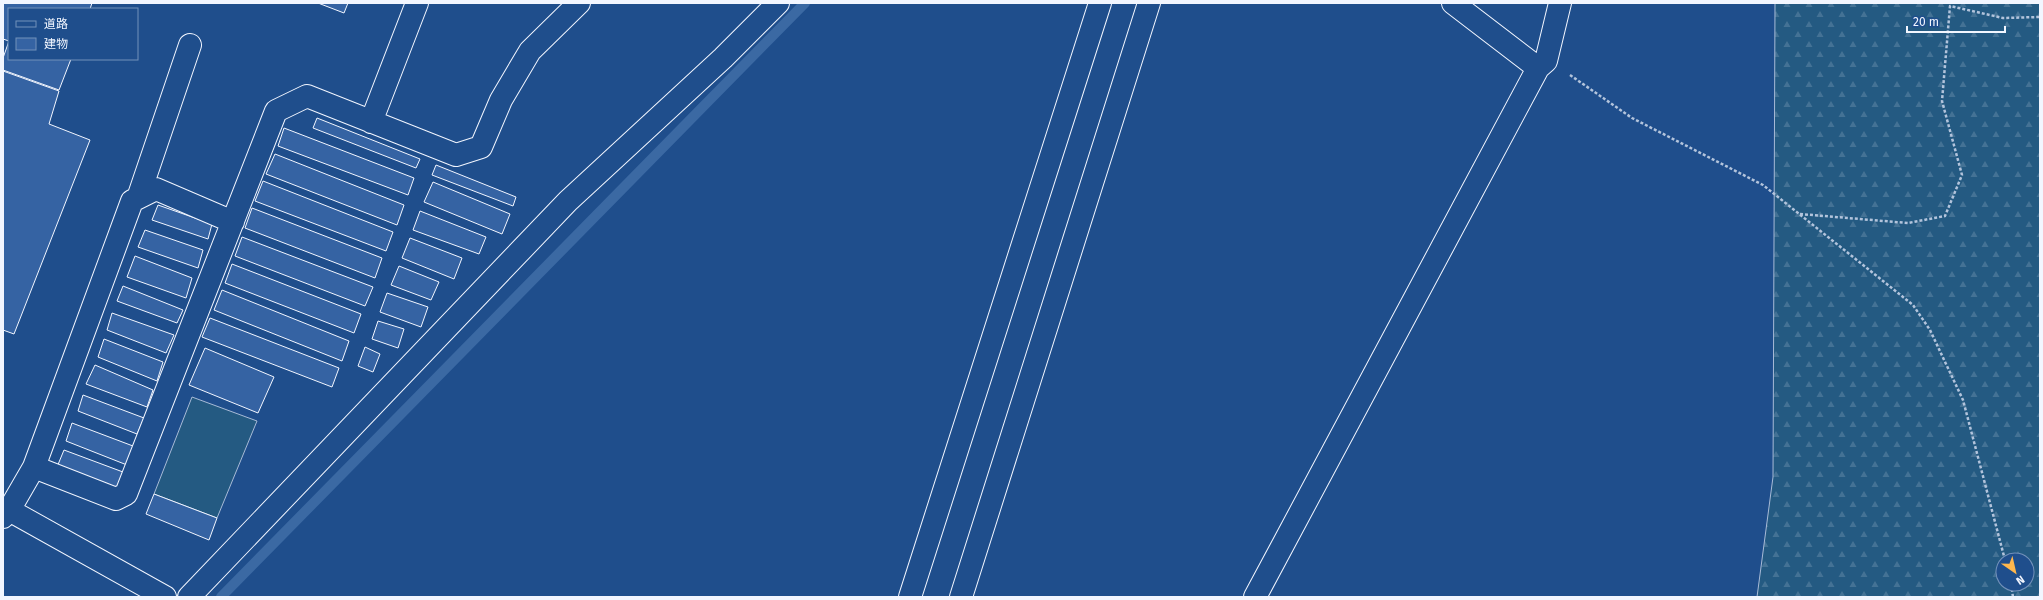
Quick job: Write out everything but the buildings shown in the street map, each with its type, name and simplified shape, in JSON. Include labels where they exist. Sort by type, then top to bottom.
[{"type":"street","points":[[371,122],[417,3]]},
{"type":"street","points":[[34,467],[116,499],[126,494],[276,111],[307,96],[456,155],[482,147],[501,100],[530,51],[579,3]]},
{"type":"street","points":[[189,597],[568,201],[723,58],[778,3]]},
{"type":"street","points":[[910,597],[1100,3]]},
{"type":"street","points":[[960,597],[1149,3]]},
{"type":"street","points":[[1453,3],[1542,64]]},
{"type":"street","points":[[1255,597],[1542,64],[1560,3]]},
{"type":"street","points":[[138,198],[190,45]]},
{"type":"street","points":[[165,597],[5,515],[34,467],[132,201],[156,189],[233,222]]},
{"type":"path","points":[[1799,214],[1908,224],[1945,216],[1962,175],[1942,101],[1950,6],[2003,18],[2040,17]]},
{"type":"path","points":[[1542,64],[1590,87],[1632,118],[1763,185],[1913,305],[1930,330],[1963,400],[2003,552]]},
{"type":"green space","points":[[1775,3],[2040,3],[2040,597],[1757,597],[1773,477]]},
{"type":"green space","points":[[192,397],[257,421],[217,518],[154,494]]},
{"type":"waterway","points":[[221,597],[805,3]]}]
